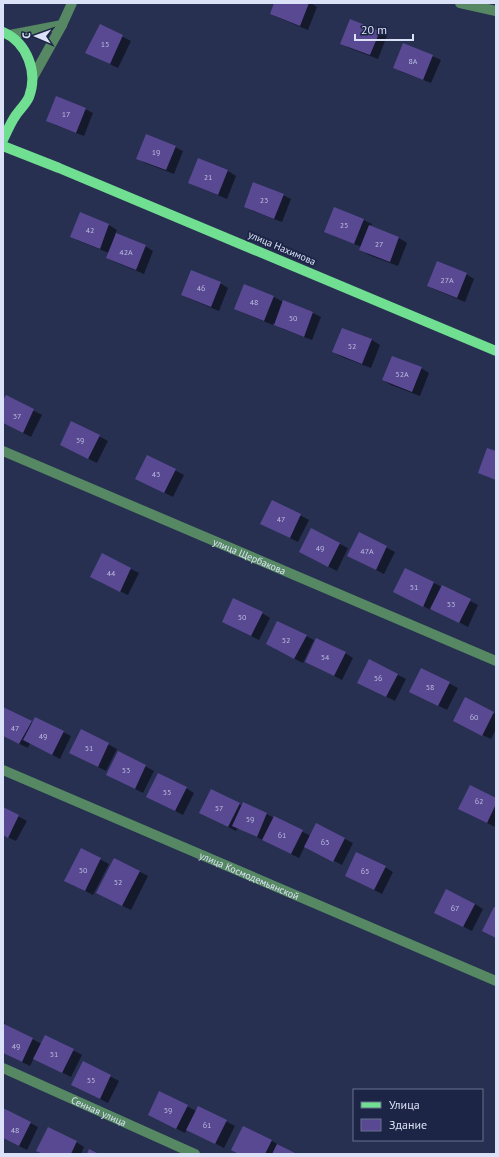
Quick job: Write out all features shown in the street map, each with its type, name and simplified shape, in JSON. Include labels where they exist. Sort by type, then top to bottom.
[{"type":"main road","points":[[3,140],[15,116],[28,99],[33,77],[27,53],[6,34]]},
{"type":"main road","points":[[3,123],[15,116]]},
{"type":"main road","name":"улица Нахимова","points":[[3,146],[496,351]]},
{"type":"street","points":[[33,77],[62,25],[72,3]]},
{"type":"street","points":[[460,3],[496,11]]},
{"type":"street","points":[[6,34],[62,25]]},
{"type":"street","name":"улица Щербакова","points":[[3,450],[496,661]]},
{"type":"street","name":"улица Космодемьянской","points":[[3,770],[496,981]]},
{"type":"street","name":"Сенная улица","points":[[3,1068],[195,1154]]},
{"type":"building","points":[[274,3],[309,3],[300,26],[270,14]]},
{"type":"building","points":[[350,19],[380,31],[370,55],[340,44]]},
{"type":"building","points":[[100,24],[123,35],[110,64],[85,53]]},
{"type":"building","points":[[403,43],[433,55],[423,80],[393,68]]},
{"type":"building","points":[[56,96],[86,108],[76,133],[46,121]]},
{"type":"building","points":[[146,134],[176,146],[166,170],[136,159]]},
{"type":"building","points":[[198,158],[228,170],[218,195],[188,183]]},
{"type":"building","points":[[253,182],[284,194],[274,219],[244,207]]},
{"type":"building","points":[[334,207],[364,219],[354,244],[324,232]]},
{"type":"building","points":[[80,212],[109,224],[100,249],[70,237]]},
{"type":"building","points":[[369,225],[399,237],[390,262],[359,250]]},
{"type":"building","points":[[116,233],[146,245],[136,270],[106,258]]},
{"type":"building","points":[[437,261],[467,273],[457,298],[427,286]]},
{"type":"building","points":[[191,270],[221,282],[211,307],[181,295]]},
{"type":"building","points":[[244,284],[274,296],[264,321],[234,309]]},
{"type":"building","points":[[283,300],[313,312],[304,337],[274,325]]},
{"type":"building","points":[[342,328],[372,339],[362,364],[332,352]]},
{"type":"building","points":[[392,356],[422,367],[412,392],[382,380]]},
{"type":"building","points":[[6,395],[34,409],[23,433],[3,423],[3,400]]},
{"type":"building","points":[[71,421],[100,435],[88,459],[60,445]]},
{"type":"building","points":[[487,448],[496,451],[496,480],[478,473]]},
{"type":"building","points":[[147,455],[176,469],[164,493],[135,479]]},
{"type":"building","points":[[272,500],[301,514],[290,538],[260,524]]},
{"type":"building","points":[[311,528],[340,543],[328,567],[299,552]]},
{"type":"building","points":[[359,532],[387,546],[376,570],[347,556]]},
{"type":"building","points":[[102,553],[131,568],[120,592],[90,577]]},
{"type":"building","points":[[405,568],[434,582],[423,607],[393,592]]},
{"type":"building","points":[[442,585],[471,599],[459,623],[430,609]]},
{"type":"building","points":[[233,598],[263,612],[251,636],[222,622]]},
{"type":"building","points":[[277,621],[307,635],[294,659],[266,644]]},
{"type":"building","points":[[316,638],[346,652],[334,676],[305,662]]},
{"type":"building","points":[[369,659],[398,674],[386,697],[357,683]]},
{"type":"building","points":[[421,668],[450,682],[438,706],[409,692]]},
{"type":"building","points":[[465,697],[494,712],[482,736],[453,721]]},
{"type":"building","points":[[3,707],[32,721],[19,744],[3,736]]},
{"type":"building","points":[[35,717],[64,731],[52,755],[23,740]]},
{"type":"building","points":[[81,729],[109,743],[98,767],[69,753]]},
{"type":"building","points":[[118,751],[146,765],[135,789],[106,775]]},
{"type":"building","points":[[158,773],[187,787],[175,811],[146,797]]},
{"type":"building","points":[[470,785],[496,798],[496,804],[487,823],[458,809]]},
{"type":"building","points":[[211,789],[240,803],[228,827],[199,813]]},
{"type":"building","points":[[243,802],[267,813],[257,837],[232,826]]},
{"type":"building","points":[[3,807],[19,815],[8,838],[3,835]]},
{"type":"building","points":[[274,816],[303,830],[291,854],[262,840]]},
{"type":"building","points":[[316,823],[345,838],[333,862],[304,847]]},
{"type":"building","points":[[81,848],[101,858],[85,891],[64,881]]},
{"type":"building","points":[[356,852],[386,866],[374,890],[345,876]]},
{"type":"building","points":[[114,858],[140,871],[122,906],[96,893]]},
{"type":"building","points":[[446,889],[475,904],[463,927],[434,913]]},
{"type":"building","points":[[494,907],[496,908],[496,938],[482,931]]},
{"type":"building","points":[[4,1024],[33,1038],[22,1062],[3,1053]]},
{"type":"building","points":[[45,1035],[74,1049],[62,1073],[33,1059]]},
{"type":"building","points":[[83,1061],[111,1075],[100,1099],[71,1085]]},
{"type":"building","points":[[159,1091],[188,1105],[176,1129],[148,1115]]},
{"type":"building","points":[[198,1106],[227,1120],[215,1144],[186,1130]]},
{"type":"building","points":[[3,1108],[31,1122],[19,1146],[3,1138]]},
{"type":"building","points":[[243,1126],[272,1140],[265,1154],[239,1154],[231,1150]]},
{"type":"building","points":[[48,1127],[77,1141],[71,1154],[43,1154],[36,1151]]},
{"type":"building","points":[[277,1144],[297,1154],[272,1154]]},
{"type":"building","points":[[89,1149],[99,1154],[87,1154]]}]
